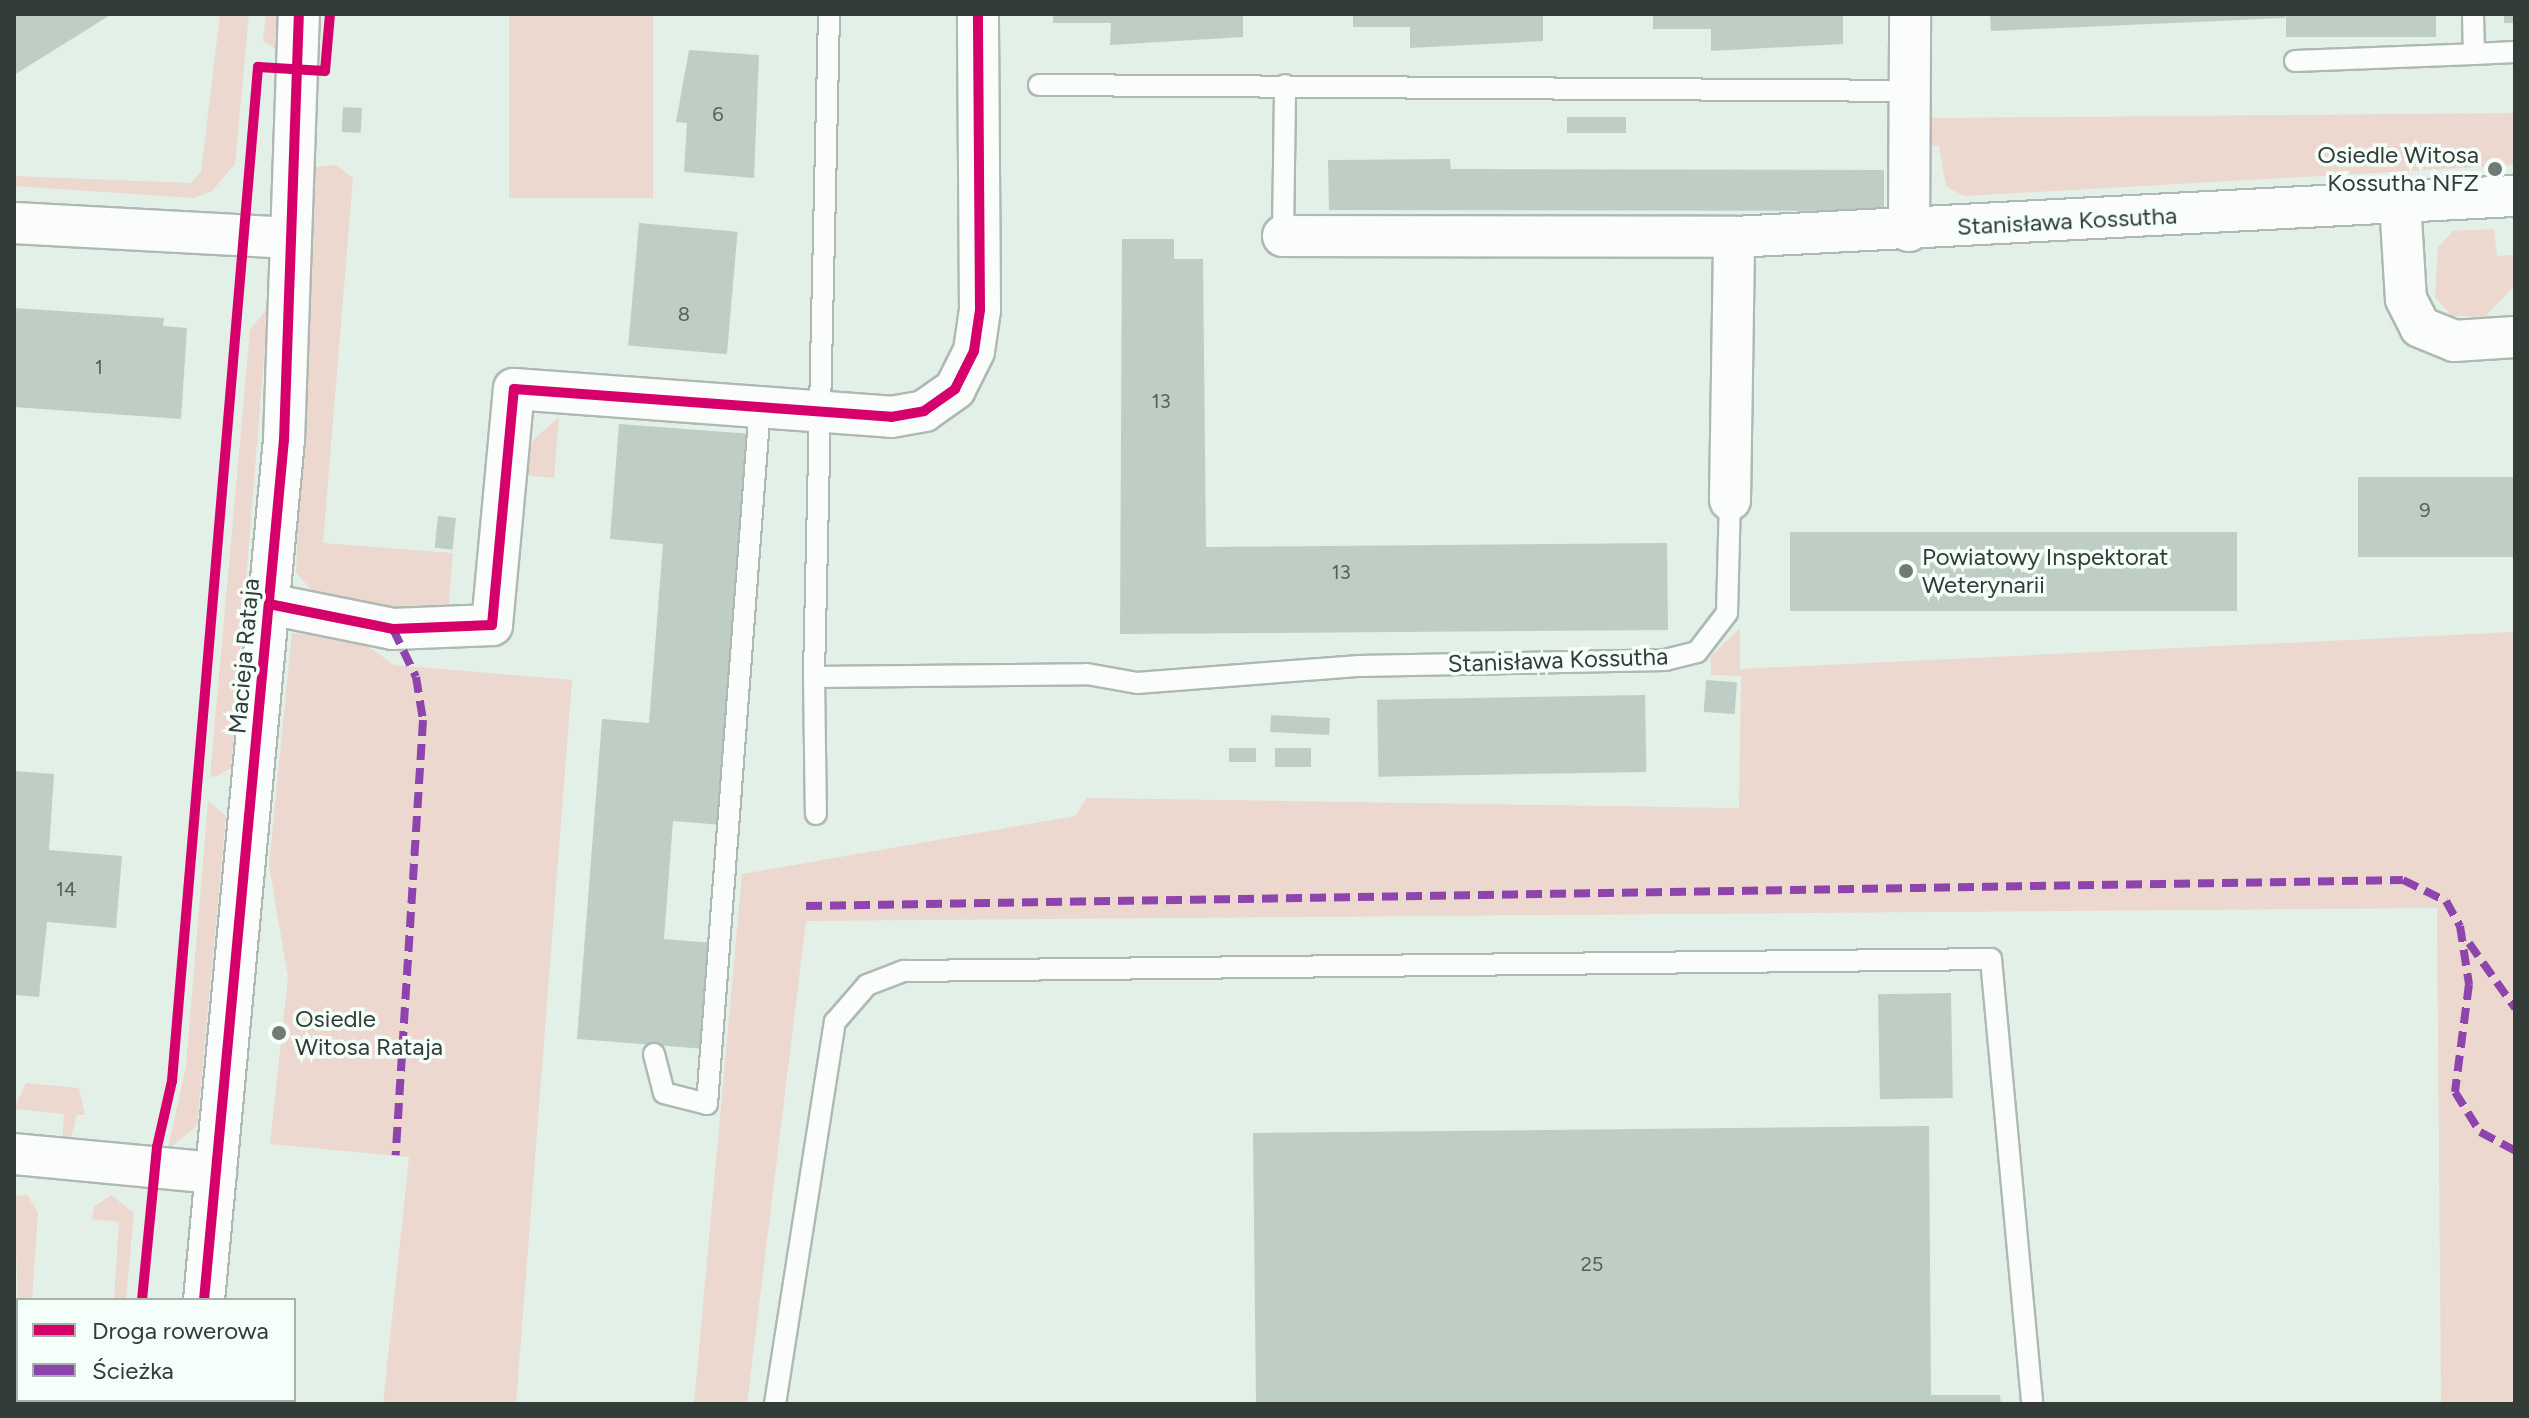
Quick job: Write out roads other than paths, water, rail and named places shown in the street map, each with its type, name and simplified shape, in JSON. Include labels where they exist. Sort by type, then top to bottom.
[{"type":"street","name":"Macieja Rataja","points":[[204,1298],[284,440],[299,14]]},
{"type":"street","points":[[269,604],[393,629],[492,625],[514,389],[891,417],[924,411],[955,389],[974,351],[978,14]]},
{"type":"street","points":[[1909,231],[1910,14]]},
{"type":"street","name":"Stanisława Kossutha","points":[[1283,236],[1734,237],[1909,231],[2515,196]]},
{"type":"street","points":[[2400,202],[2406,299],[2420,327],[2454,341],[2515,337]]},
{"type":"street","points":[[14,223],[290,238]]},
{"type":"street","name":"Stanisława Kossutha","points":[[1730,500],[1734,237]]},
{"type":"street","points":[[14,1154],[216,1173]]},
{"type":"lane","points":[[816,814],[816,410],[829,14]]},
{"type":"lane","points":[[2473,14],[2474,54]]},
{"type":"lane","points":[[2295,61],[2515,52]]},
{"type":"lane","points":[[1039,85],[1910,91]]},
{"type":"lane","points":[[1283,236],[1285,85]]},
{"type":"lane","points":[[654,1054],[664,1093],[707,1104],[760,405]]},
{"type":"lane","name":"Stanisława Kossutha","points":[[814,677],[1087,674],[1137,683],[1359,666],[1651,660],[1697,652],[1727,613],[1730,500]]},
{"type":"lane","points":[[775,1404],[835,1022],[867,985],[904,971],[1991,959],[2032,1404]]},
{"type":"place","name":"Osiedle Witosa Kossutha NFZ","points":[[2495,169]]},
{"type":"place","name":"Powiatowy Inspektorat Weterynarii","points":[[1906,571]]},
{"type":"place","name":"Osiedle Witosa Rataja","points":[[279,1033]]}]
